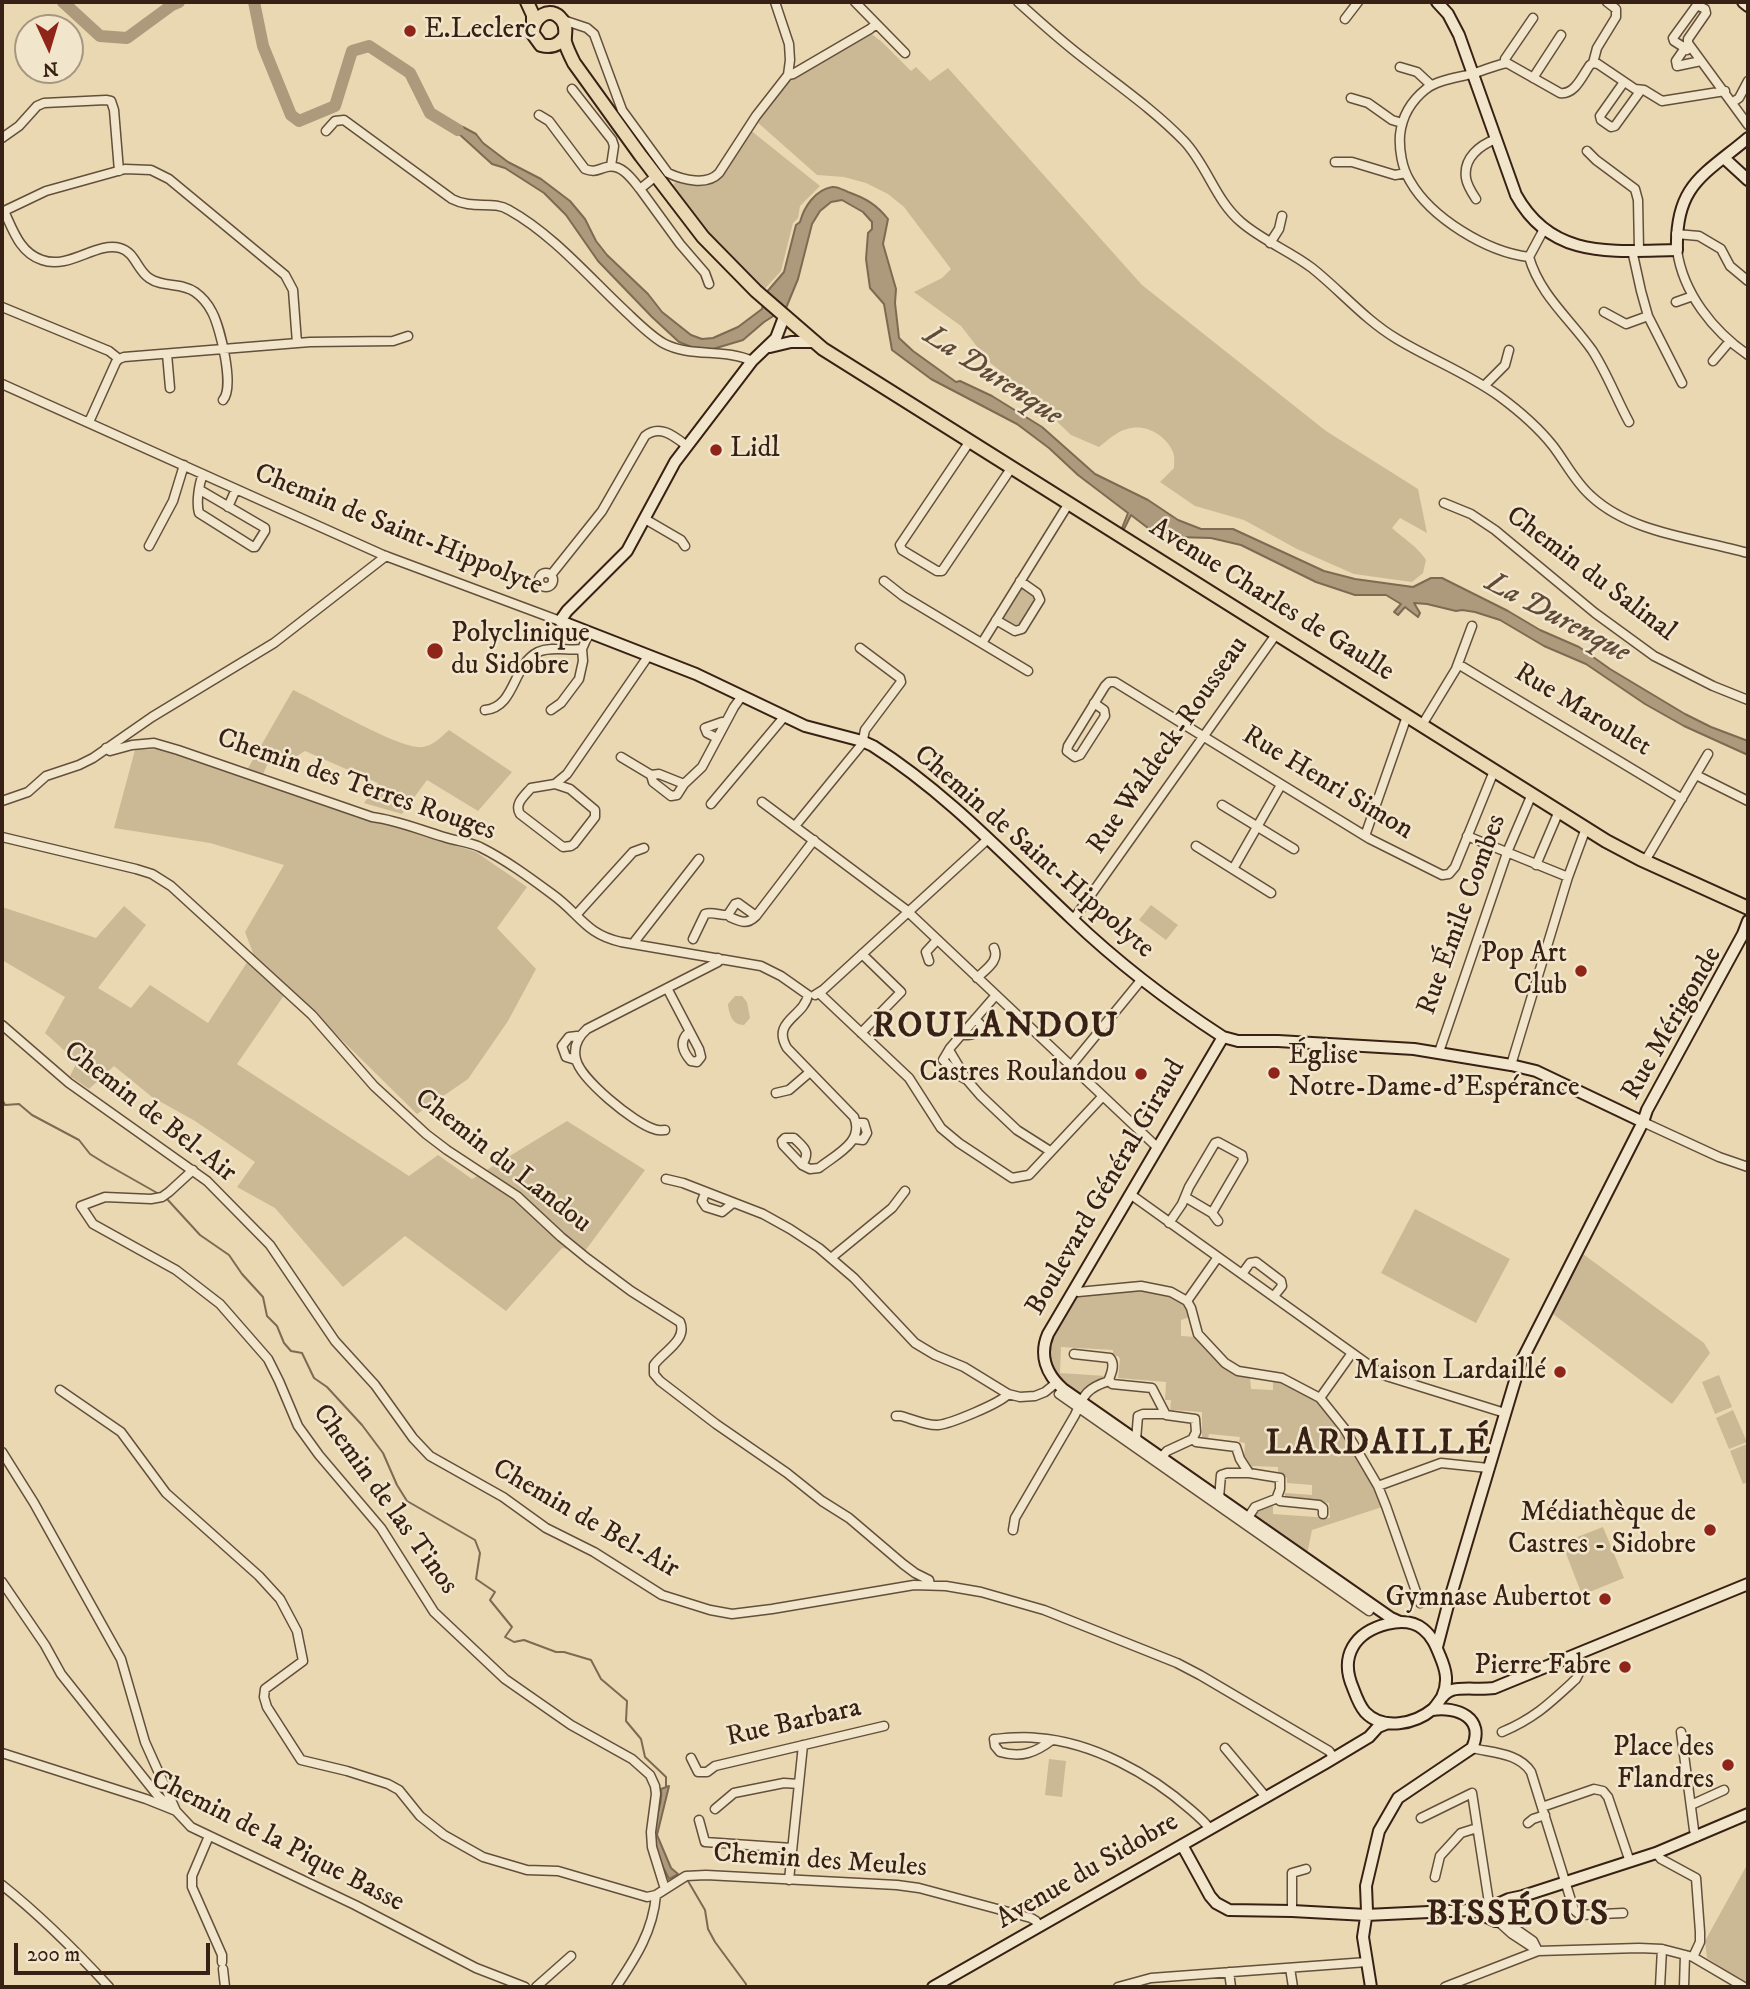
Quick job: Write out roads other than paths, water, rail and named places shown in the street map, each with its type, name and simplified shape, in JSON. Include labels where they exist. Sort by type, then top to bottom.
[{"type":"main road","points":[[528,2],[562,20],[565,43],[574,63]]},
{"type":"main road","points":[[528,2],[533,15],[534,38],[541,45],[557,49],[574,63]]},
{"type":"main road","points":[[533,24],[547,13]]},
{"type":"main road","points":[[550,47],[559,43],[565,35]]},
{"type":"main road","name":"Avenue Charles de Gaulle","points":[[574,63],[703,237],[756,292],[839,360],[1616,847],[1748,908]]},
{"type":"street","points":[[562,20],[587,28],[594,34],[622,110],[668,173],[675,177],[707,181],[719,173],[756,116],[788,75],[789,44],[775,2]]},
{"type":"street","points":[[855,2],[905,53]]},
{"type":"street","points":[[1018,2],[1072,50],[1146,106],[1182,139],[1198,158],[1227,208],[1241,223],[1312,268],[1357,310],[1388,334],[1485,386],[1515,408],[1542,434],[1592,498],[1611,512],[1647,528],[1748,553]]},
{"type":"street","points":[[1345,19],[1359,2]]},
{"type":"street","points":[[1529,257],[1496,249],[1462,231],[1427,203],[1406,173],[1400,149],[1402,123],[1413,101],[1431,85],[1506,63],[1560,93],[1572,91],[1593,63],[1597,48],[1616,17],[1616,9],[1607,2]]},
{"type":"street","points":[[1743,2],[1748,5]]},
{"type":"street","points":[[1439,4],[1456,28],[1516,195],[1527,212],[1544,229],[1572,245],[1595,249],[1677,250]]},
{"type":"street","points":[[1698,58],[1677,66],[1676,61],[1686,46],[1688,39],[1706,13],[1699,5],[1694,7],[1673,38],[1674,41],[1686,46],[1698,58],[1748,125]]},
{"type":"street","points":[[1506,63],[1505,59],[1533,18]]},
{"type":"street","points":[[788,75],[876,24]]},
{"type":"street","points":[[565,35],[583,27]]},
{"type":"street","points":[[1533,78],[1562,35]]},
{"type":"street","points":[[1593,63],[1635,89],[1662,101],[1725,91]]},
{"type":"street","points":[[1400,67],[1417,72],[1431,85]]},
{"type":"street","points":[[1733,103],[1739,98],[1748,81]]},
{"type":"street","points":[[1624,82],[1600,116],[1601,120],[1611,127],[1615,126],[1641,90]]},
{"type":"street","points":[[572,89],[611,140],[614,146],[611,166]]},
{"type":"street","points":[[1351,98],[1368,103],[1392,120],[1402,123]]},
{"type":"street","points":[[2,138],[19,126],[37,106],[44,103],[111,101],[119,171]]},
{"type":"street","points":[[539,115],[549,121],[585,169],[595,172],[611,166],[626,173],[705,273],[709,284]]},
{"type":"street","points":[[326,131],[337,120],[347,121],[458,202],[470,206],[499,206],[510,210],[547,238],[664,344],[740,357],[752,362]]},
{"type":"street","points":[[1748,138],[1703,175],[1689,191],[1681,206],[1676,234],[1682,274],[1692,296],[1710,320],[1748,355]]},
{"type":"street","points":[[1476,199],[1466,179],[1467,164],[1480,147],[1496,139]]},
{"type":"street","points":[[1587,150],[1595,160],[1633,186],[1637,192],[1635,250],[1641,291],[1648,316],[1682,383]]},
{"type":"street","points":[[1724,158],[1748,180]]},
{"type":"street","points":[[1335,162],[1352,162],[1395,175],[1406,173]]},
{"type":"street","points":[[223,400],[228,390],[223,349],[213,314],[205,301],[194,291],[183,286],[155,282],[144,274],[127,251],[117,247],[108,247],[61,262],[40,260],[21,245],[3,211],[47,191],[119,171],[131,168],[157,172],[285,275],[293,290],[297,343]]},
{"type":"street","points":[[640,189],[656,176]]},
{"type":"street","points":[[1270,243],[1279,229],[1282,216]]},
{"type":"street","points":[[1544,229],[1529,257],[1540,285],[1601,364],[1629,422]]},
{"type":"street","points":[[1676,234],[1695,234],[1721,249],[1730,265],[1748,281]]},
{"type":"street","points":[[1676,302],[1692,296]]},
{"type":"street","points":[[2,307],[109,351],[119,359],[297,343],[393,341],[408,336]]},
{"type":"street","points":[[1604,312],[1626,324],[1648,316]]},
{"type":"street","points":[[560,621],[632,542],[669,471],[752,362],[779,332],[783,315]]},
{"type":"street","points":[[1713,361],[1730,341]]},
{"type":"street","points":[[767,348],[791,342],[815,342]]},
{"type":"street","points":[[1485,386],[1505,365],[1509,351]]},
{"type":"street","points":[[167,354],[170,387]]},
{"type":"street","points":[[89,422],[119,359]]},
{"type":"street","name":"Chemin de Saint-Hippolyte","points":[[2,384],[386,556],[696,674],[812,729],[862,741],[879,750],[936,792],[1073,920],[1142,979],[1223,1037]]},
{"type":"street","points":[[551,575],[598,516],[645,436],[652,431],[661,430],[687,446]]},
{"type":"street","points":[[970,441],[900,545],[902,550],[937,571],[942,571],[1012,467]]},
{"type":"street","points":[[149,547],[173,501],[184,465]]},
{"type":"street","points":[[200,490],[265,528],[255,547],[200,513],[197,508],[200,490],[203,474]]},
{"type":"street","points":[[226,506],[236,489]]},
{"type":"street","points":[[982,643],[1069,503]]},
{"type":"street","name":"Chemin du Salinal","points":[[1444,503],[1471,514],[1495,530],[1595,613],[1654,656],[1713,686],[1748,700]]},
{"type":"street","points":[[645,519],[681,540],[685,546]]},
{"type":"street","points":[[2,801],[28,792],[46,776],[79,765],[274,643],[386,556]]},
{"type":"street","points":[[884,581],[903,596],[1028,671]]},
{"type":"street","points":[[996,620],[1015,631],[1023,629],[1040,600],[1037,593],[1020,581]]},
{"type":"street","points":[[1422,725],[1458,664],[1472,626]]},
{"type":"street","points":[[551,710],[561,703],[579,678],[583,661],[582,649],[589,633]]},
{"type":"street","name":"Rue Waldeck-Rousseau","points":[[1073,920],[1277,633]]},
{"type":"street","points":[[796,827],[862,741],[865,730],[901,682],[860,648]]},
{"type":"street","points":[[485,710],[500,706],[511,691],[514,680],[538,652],[582,649]]},
{"type":"street","points":[[555,784],[567,774],[649,655]]},
{"type":"street","name":"Rue Maroulet","points":[[1458,664],[1682,799]]},
{"type":"street","name":"Rue Henri Simon","points":[[1094,703],[1104,710],[1105,716],[1079,756],[1074,757],[1068,753],[1067,748],[1094,703],[1107,684],[1115,682],[1365,836],[1440,875],[1446,875],[1455,867],[1494,771]]},
{"type":"street","points":[[651,775],[651,780],[671,796],[677,795],[684,784],[702,767],[742,696]]},
{"type":"street","points":[[1365,836],[1407,716]]},
{"type":"street","points":[[711,804],[784,717]]},
{"type":"street","points":[[717,738],[707,733],[705,728],[725,723]]},
{"type":"street","name":"Chemin des Terres Rouges","points":[[106,748],[110,751],[154,743],[372,817],[391,820],[477,846],[530,878],[601,936],[767,968],[808,995]]},
{"type":"street","points":[[1645,861],[1708,754]]},
{"type":"street","points":[[621,757],[651,775],[659,774],[684,784]]},
{"type":"street","points":[[567,774],[569,789]]},
{"type":"street","points":[[1696,775],[1748,801]]},
{"type":"street","points":[[555,784],[569,789],[593,807],[595,814],[574,844],[567,847],[520,814],[517,808],[517,804],[531,788],[555,784]]},
{"type":"street","points":[[1233,869],[1281,785]]},
{"type":"street","name":"Rue Émile Combes","points":[[1439,1052],[1507,853],[1532,794]]},
{"type":"street","points":[[762,802],[908,911],[1157,1147]]},
{"type":"street","points":[[1222,804],[1294,849]]},
{"type":"street","points":[[1536,865],[1559,811]]},
{"type":"street","points":[[1511,1065],[1568,877],[1586,828]]},
{"type":"street","points":[[1467,836],[1568,877]]},
{"type":"street","name":"Chemin du Landou","points":[[2,837],[136,869],[166,882],[312,1014],[374,1086],[426,1134],[517,1196],[598,1267],[680,1322],[683,1328],[681,1336],[654,1365],[653,1371],[660,1381],[857,1524],[902,1564],[929,1580],[930,1585]]},
{"type":"street","points":[[802,1165],[810,1169],[819,1168],[855,1139],[857,1123],[787,1048],[783,1036],[785,1025],[804,1006],[808,995],[819,993],[988,839]]},
{"type":"street","points":[[692,939],[705,914],[709,912],[721,916],[729,915],[746,923],[756,916],[814,840]]},
{"type":"street","points":[[1196,846],[1271,893]]},
{"type":"street","points":[[576,915],[633,852],[644,848]]},
{"type":"street","points":[[634,944],[699,859]]},
{"type":"street","points":[[729,915],[733,906],[738,904],[756,916]]},
{"type":"street","name":"Rue Mérigonde","points":[[1643,1122],[1658,1088],[1748,921]]},
{"type":"street","name":"Rue Mérigonde","points":[[1643,1122],[1748,939]]},
{"type":"street","points":[[929,961],[926,954],[937,940]]},
{"type":"street","points":[[977,978],[995,959],[993,948]]},
{"type":"street","points":[[861,1033],[901,992],[862,954]]},
{"type":"street","points":[[665,1130],[651,1128],[610,1100],[585,1076],[576,1059],[575,1048],[587,1029],[718,962],[718,958]]},
{"type":"street","points":[[1070,1066],[1142,979]]},
{"type":"street","points":[[667,988],[689,1032]]},
{"type":"street","points":[[819,993],[909,1078],[939,1126],[959,1143],[1013,1178],[1029,1175],[1102,1097]]},
{"type":"street","points":[[996,995],[948,1051],[943,1061],[1048,1154]]},
{"type":"street","name":"Chemin de Bel-Air","points":[[2,1025],[69,1083],[207,1181],[270,1245],[335,1341],[375,1385],[413,1438],[430,1456],[662,1594],[710,1610],[732,1614],[914,1585],[963,1589],[1025,1604],[1167,1659],[1200,1675],[1329,1751],[1334,1758]]},
{"type":"street","points":[[576,1059],[566,1057],[562,1046],[569,1037],[579,1038]]},
{"type":"street","points":[[1223,1037],[1238,1041],[1414,1049],[1536,1071],[1719,1157],[1748,1167]]},
{"type":"street","name":"Boulevard Général Giraud","points":[[1057,1389],[1043,1353],[1046,1338],[1223,1037]]},
{"type":"street","points":[[775,1093],[789,1090],[810,1072]]},
{"type":"street","points":[[1437,1647],[1447,1605],[1526,1349],[1643,1122]]},
{"type":"street","points":[[1169,1223],[1214,1143],[1220,1143],[1242,1155],[1243,1160],[1215,1217],[1185,1197]]},
{"type":"street","name":"Chemin de las Tinos","points":[[193,1170],[162,1197],[105,1197],[81,1206],[93,1224],[176,1270],[220,1304],[268,1359],[298,1426],[381,1528],[434,1612],[505,1679],[571,1725],[632,1759],[650,1775],[656,1794],[651,1832],[652,1847],[665,1889]]},
{"type":"street","points":[[666,1179],[770,1217],[814,1244],[865,1289],[915,1343],[942,1359],[957,1363],[1008,1394],[1035,1396],[1057,1389],[1367,1605],[1400,1622],[1419,1626],[1432,1624],[1443,1614],[1447,1605]]},
{"type":"street","points":[[831,1258],[892,1208],[905,1192]]},
{"type":"street","points":[[705,1193],[702,1201],[706,1207],[722,1212],[733,1203]]},
{"type":"street","points":[[1130,1195],[1386,1377],[1505,1413]]},
{"type":"street","points":[[1187,1301],[1218,1257]]},
{"type":"street","points":[[1242,1274],[1250,1263],[1256,1262],[1281,1281],[1282,1286],[1274,1296]]},
{"type":"street","points":[[1074,1290],[1078,1292],[1146,1286],[1165,1290],[1187,1301],[1198,1335],[1225,1363],[1241,1372],[1282,1378],[1320,1398],[1352,1441],[1378,1486],[1420,1603]]},
{"type":"street","points":[[1320,1398],[1352,1353]]},
{"type":"street","points":[[1013,1530],[1015,1518],[1088,1390],[1109,1381],[1113,1363],[1108,1357],[1074,1354]]},
{"type":"street","points":[[1109,1381],[1116,1385],[1152,1388],[1165,1414]]},
{"type":"street","points":[[60,1390],[121,1432],[166,1493],[259,1576],[280,1599],[297,1631],[303,1661],[265,1689],[264,1697],[267,1707],[301,1760],[388,1784],[399,1790],[421,1816],[444,1835],[483,1857],[527,1870],[558,1871],[647,1897],[656,1895],[655,1913],[647,1938],[617,1987]]},
{"type":"street","points":[[896,1416],[939,1425],[994,1404],[1008,1394]]},
{"type":"street","points":[[1079,1405],[1136,1440],[1159,1460],[1219,1498],[1246,1521]]},
{"type":"street","points":[[1136,1440],[1138,1416],[1143,1414],[1165,1414],[1195,1419],[1196,1432],[1193,1439],[1171,1448],[1159,1460]]},
{"type":"street","points":[[1193,1439],[1200,1443],[1236,1447],[1249,1473]]},
{"type":"street","points":[[2,1452],[34,1503],[121,1659],[145,1742],[176,1811]]},
{"type":"street","points":[[1378,1486],[1441,1463],[1488,1468]]},
{"type":"street","points":[[1219,1498],[1221,1475],[1227,1473],[1280,1478],[1278,1498]]},
{"type":"street","points":[[1246,1521],[1255,1507],[1278,1498]]},
{"type":"street","points":[[1278,1498],[1283,1502],[1318,1504],[1322,1507],[1323,1514]]},
{"type":"street","points":[[2,1582],[45,1645],[61,1674],[158,1796],[176,1811]]},
{"type":"street","points":[[1432,1710],[1442,1697],[1452,1690],[1494,1688],[1748,1584]]},
{"type":"street","points":[[1367,1605],[1377,1617],[1373,1629]]},
{"type":"street","points":[[1364,1739],[1368,1724],[1348,1674],[1349,1655],[1356,1642],[1373,1629],[1400,1622]]},
{"type":"street","points":[[1419,1626],[1437,1647],[1443,1663],[1447,1681],[1442,1697]]},
{"type":"street","points":[[1502,1732],[1525,1723],[1576,1679],[1579,1673],[1573,1656]]},
{"type":"street","points":[[1443,1663],[1460,1682],[1483,1689]]},
{"type":"street","points":[[1442,1697],[1451,1710]]},
{"type":"street","points":[[1365,1711],[1388,1723],[1404,1723],[1432,1710],[1451,1710],[1470,1718],[1477,1729],[1477,1738],[1472,1748],[1398,1798],[1379,1831],[1366,1886],[1363,1937],[1371,1987]]},
{"type":"street","name":"Avenue du Sidobre","points":[[933,1987],[1334,1758],[1388,1723]]},
{"type":"street","name":"Rue Barbara","points":[[691,1758],[698,1772],[707,1772],[715,1766],[884,1726]]},
{"type":"street","points":[[1681,1732],[1696,1837]]},
{"type":"street","points":[[1052,1740],[1032,1753],[1022,1755],[1000,1752],[994,1739],[1030,1737],[1052,1740],[1114,1759],[1177,1798],[1210,1829]]},
{"type":"street","points":[[789,1880],[803,1745]]},
{"type":"street","points":[[1226,1748],[1266,1797]]},
{"type":"street","points":[[1472,1748],[1517,1758],[1525,1763],[1531,1772],[1574,1910],[1580,1915],[1623,1913]]},
{"type":"street","name":"Chemin de la Pique Basse","points":[[2,1753],[176,1811],[191,1827],[355,1905],[476,1968],[525,1987]]},
{"type":"street","points":[[715,1809],[734,1793],[784,1783],[799,1784]]},
{"type":"street","points":[[1528,1823],[1543,1811],[1594,1789],[1603,1791],[1608,1797],[1630,1862]]},
{"type":"street","points":[[1691,1805],[1724,1790]]},
{"type":"street","points":[[1421,1818],[1472,1793],[1489,1903],[1513,1927],[1533,1941],[1538,1951]]},
{"type":"street","points":[[1182,1845],[1210,1896],[1220,1907],[1234,1911],[1366,1915],[1471,1910],[1497,1912],[1516,1898],[1657,1853],[1748,1814]]},
{"type":"street","points":[[699,1820],[705,1842],[792,1847]]},
{"type":"street","points":[[1435,1877],[1440,1856],[1461,1833],[1477,1828]]},
{"type":"street","points":[[209,1836],[192,1876],[192,1887],[222,1955],[225,1987]]},
{"type":"street","points":[[1657,1853],[1661,1859],[1696,1878],[1700,1942],[1689,1956],[1684,1987]]},
{"type":"street","points":[[1292,1911],[1292,1873],[1306,1869]]},
{"type":"street","name":"Chemin des Meules","points":[[656,1895],[686,1876],[706,1875],[919,1888],[1031,1918],[1039,1927]]},
{"type":"street","points":[[2,1885],[76,1951],[109,1987]]},
{"type":"street","points":[[1445,1987],[1538,1951],[1639,1948],[1689,1956],[1744,1987]]},
{"type":"street","points":[[1660,1987],[1662,1950]]},
{"type":"street","points":[[536,1987],[571,1956]]},
{"type":"street","points":[[1118,1987],[1151,1978],[1367,1962]]},
{"type":"street","points":[[1290,1968],[1293,1987]]},
{"type":"street","points":[[1229,1972],[1231,1987]]},
{"type":"waterway","name":"La Durenque","points":[[63,2],[100,36],[127,38],[179,2]]},
{"type":"waterway","name":"La Durenque","points":[[254,2],[263,46],[291,115],[299,121],[335,106],[352,51],[369,46],[410,73],[430,113],[458,130]]},
{"type":"waterway","points":[[2,1099],[5,1105],[19,1104],[32,1115],[79,1140],[90,1154],[159,1194]]},
{"type":"waterway","points":[[167,1199],[200,1235],[229,1255],[263,1297],[267,1316],[277,1326],[284,1343],[291,1351],[302,1353],[314,1378],[327,1387],[362,1425],[383,1453],[407,1501],[475,1540],[480,1553],[476,1579],[495,1592],[490,1600],[512,1627],[505,1637],[514,1642],[524,1640],[556,1652],[591,1660],[601,1679],[627,1701],[626,1721],[641,1739],[645,1757],[666,1777],[666,1786]]},
{"type":"waterway","points":[[688,1881],[705,1910],[708,1929],[715,1942],[746,1987]]},
{"type":"place","name":"E.Leclerc","points":[[410,31]]},
{"type":"place","name":"Lidl","points":[[716,450]]},
{"type":"place","name":"Polyclinique du Sidobre","points":[[435,651]]},
{"type":"place","name":"Pop Art Club","points":[[1581,971]]},
{"type":"place","name":"Église Notre-Dame-d'Espérance","points":[[1274,1073]]},
{"type":"place","name":"Castres Roulandou","points":[[1141,1074]]},
{"type":"place","name":"Maison Lardaillé","points":[[1560,1372]]},
{"type":"place","name":"Médiathèque de Castres - Sidobre","points":[[1710,1530]]},
{"type":"place","name":"Gymnase Aubertot","points":[[1605,1599]]},
{"type":"place","name":"Pierre Fabre","points":[[1625,1667]]},
{"type":"place","name":"Place des Flandres","points":[[1728,1765]]},
{"type":"district","name":"ROULANDOU","points":[[996,1029]]},
{"type":"district","name":"LARDAILLÉ","points":[[1379,1446]]},
{"type":"district","name":"BISSÉOUS","points":[[1518,1917]]}]
